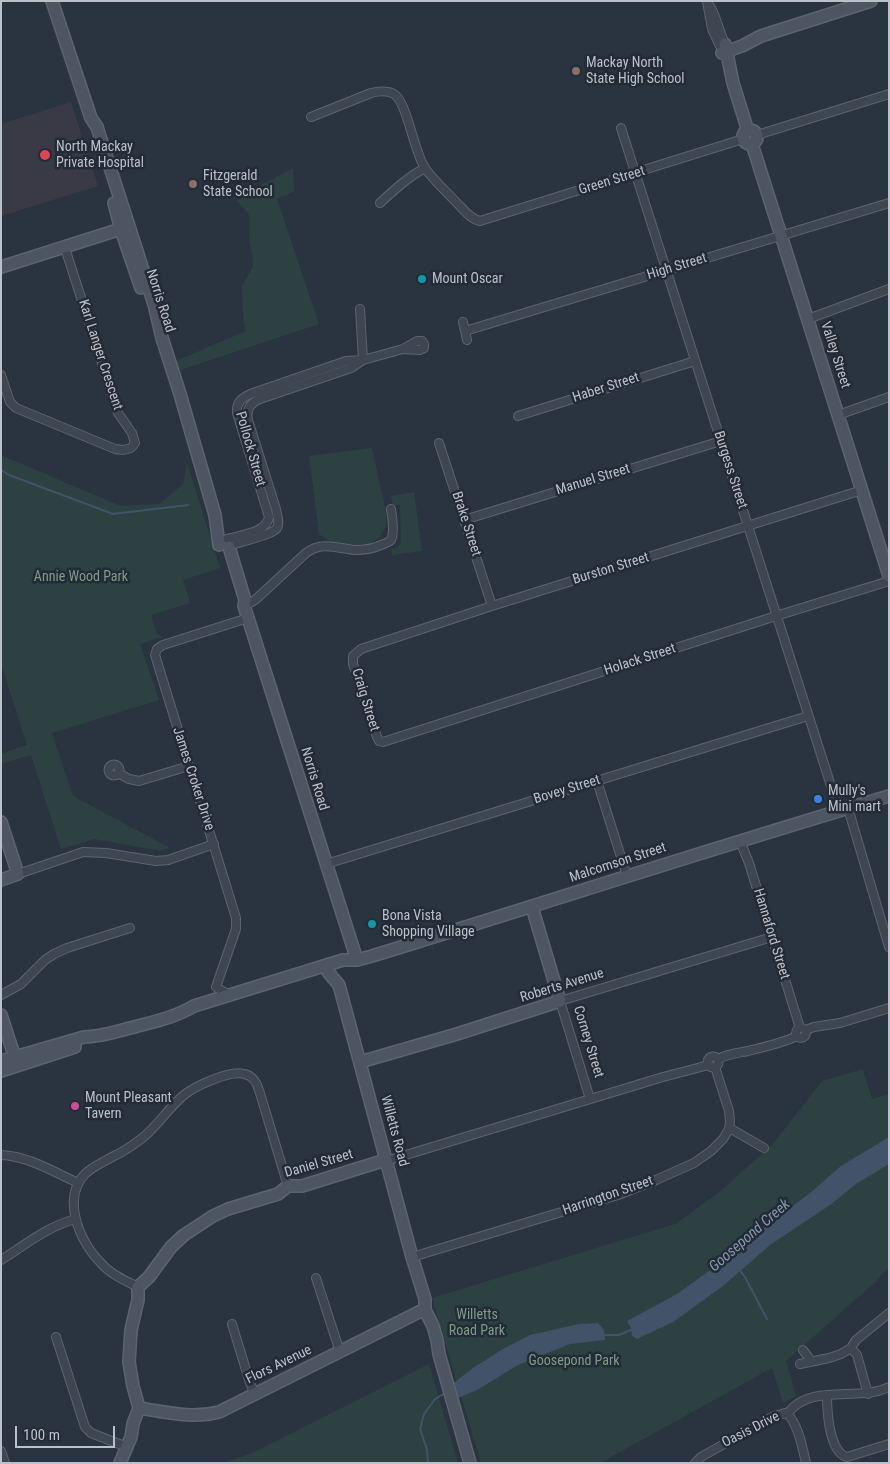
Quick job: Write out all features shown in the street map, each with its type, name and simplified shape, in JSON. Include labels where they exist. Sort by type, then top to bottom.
[{"type":"street","name":"Norris Road","points":[[52,1],[91,118],[90,128],[118,215],[125,228],[180,394],[208,493],[225,544],[226,556],[240,602],[244,606],[248,618],[357,960]]},
{"type":"street","points":[[723,48],[745,37],[761,36],[871,1]]},
{"type":"street","name":"Valley Street","points":[[707,2],[716,18],[723,48],[724,67],[733,83],[862,490],[885,550],[889,576]]},
{"type":"street","points":[[311,117],[379,91],[395,94],[401,101],[414,142],[425,168],[416,173],[380,203]]},
{"type":"street","name":"Green Street","points":[[425,168],[472,217],[480,221],[889,94]]},
{"type":"street","name":"Burgess Street","points":[[621,128],[808,716],[843,810],[889,947]]},
{"type":"street","name":"High Street","points":[[464,322],[466,336],[781,235],[889,203]]},
{"type":"street","points":[[1,267],[125,228]]},
{"type":"street","name":"Karl Langer Crescent","points":[[1,375],[10,402],[16,408],[115,449],[131,448],[135,443],[132,433],[118,413],[65,248]]},
{"type":"street","points":[[808,319],[889,289]]},
{"type":"street","points":[[360,309],[363,360]]},
{"type":"street","name":"Pollock Street","points":[[278,520],[270,502],[244,421],[237,407],[241,399],[247,395],[271,391],[310,378],[354,367],[363,360],[403,349]]},
{"type":"street","name":"Haber Street","points":[[518,416],[695,361]]},
{"type":"street","name":"Pollock Street","points":[[244,421],[247,410],[252,403],[271,391]]},
{"type":"street","points":[[247,395],[252,403]]},
{"type":"street","points":[[838,415],[889,396]]},
{"type":"street","name":"Manuel Street","points":[[464,520],[721,441]]},
{"type":"street","name":"Brake Street","points":[[439,442],[492,606]]},
{"type":"street","name":"Burston Street","points":[[361,648],[862,490]]},
{"type":"street","name":"Pollock Street","points":[[269,519],[270,502]]},
{"type":"street","points":[[244,606],[255,600],[313,548],[324,546],[362,550],[388,542],[392,538],[393,532],[391,509]]},
{"type":"street","points":[[225,544],[274,531],[278,526],[278,520],[269,519],[262,528],[244,538]]},
{"type":"street","name":"Holack Street","points":[[392,740],[889,581]]},
{"type":"street","name":"James Croker Drive","points":[[229,995],[216,987],[236,929],[236,918],[155,659],[156,651],[163,645],[248,618]]},
{"type":"street","name":"Craig Street","points":[[361,648],[353,656],[353,664],[377,738],[383,742],[392,740]]},
{"type":"street","name":"Bovey Street","points":[[326,864],[808,716]]},
{"type":"street","points":[[118,773],[129,780],[138,781],[189,766]]},
{"type":"street","points":[[597,781],[627,876]]},
{"type":"street","name":"Malcomson Street","points":[[182,1013],[197,1011],[328,972],[357,960],[889,796]]},
{"type":"street","points":[[1,822],[18,874]]},
{"type":"street","name":"Hannaford Street","points":[[740,841],[749,863],[801,1031]]},
{"type":"street","points":[[1,880],[84,852],[106,853],[156,861],[168,860],[214,844]]},
{"type":"street","name":"Corney Street","points":[[532,907],[590,1099]]},
{"type":"street","points":[[1,995],[21,984],[45,960],[54,954],[130,928]]},
{"type":"street","name":"Roberts Avenue","points":[[360,1062],[772,937]]},
{"type":"street","name":"Malcomson Street","points":[[9,1063],[30,1053],[84,1037],[97,1037],[166,1019],[194,1006],[343,960],[357,960]]},
{"type":"street","name":"Willetts Road","points":[[328,972],[339,985],[420,1285],[422,1311],[439,1354],[470,1463]]},
{"type":"street","name":"Daniel Street","points":[[138,1287],[149,1277],[171,1247],[198,1224],[228,1209],[278,1194],[288,1186],[302,1186],[705,1066],[714,1063],[722,1056],[776,1043],[814,1027],[840,1023],[889,1008]]},
{"type":"street","points":[[1,1015],[9,1063]]},
{"type":"street","points":[[3,1033],[30,1053]]},
{"type":"street","name":"Malcomson Street","points":[[9,1063],[86,1044],[97,1037]]},
{"type":"street","points":[[714,1063],[729,1111],[729,1129],[764,1148]]},
{"type":"street","points":[[120,1463],[139,1408],[132,1386],[129,1362],[130,1330],[138,1300],[138,1287],[116,1275],[99,1262],[85,1242],[76,1220],[74,1199],[78,1183],[96,1165],[129,1148],[148,1134],[183,1096],[196,1087],[239,1073],[249,1075],[257,1086],[288,1186]]},
{"type":"street","name":"Harrington Street","points":[[412,1258],[618,1195],[656,1180],[694,1163],[723,1139],[729,1129]]},
{"type":"street","points":[[1,1155],[32,1162],[78,1183]]},
{"type":"street","points":[[1,1260],[56,1226],[76,1220]]},
{"type":"street","points":[[316,1278],[340,1352]]},
{"type":"street","name":"Flors Avenue","points":[[139,1408],[194,1416],[219,1412],[422,1311]]},
{"type":"street","points":[[800,1364],[835,1357],[851,1348],[856,1340],[889,1313]]},
{"type":"street","points":[[232,1324],[255,1394]]},
{"type":"street","points":[[56,1336],[85,1427],[91,1433],[127,1446]]},
{"type":"street","points":[[851,1348],[857,1355],[868,1394]]},
{"type":"street","points":[[803,1350],[811,1361]]},
{"type":"street","points":[[788,1414],[796,1406],[817,1395],[868,1394],[889,1386]]},
{"type":"street","points":[[827,1395],[827,1413],[830,1428],[837,1450],[841,1455],[846,1457],[889,1444]]},
{"type":"street","name":"Oasis Drive","points":[[696,1463],[701,1457],[782,1413],[788,1414],[794,1422],[806,1463]]},
{"type":"street","points":[[1,1450],[5,1463]]},
{"type":"shaded area","name":"North Mackay Private Hospital","points":[[71,102],[98,186],[1,216],[1,124]]},
{"type":"green space","points":[[293,168],[294,191],[277,199],[319,324],[180,370],[176,361],[246,331],[243,318],[242,286],[253,267],[249,237],[249,214],[237,201],[255,188]]},
{"type":"green space","points":[[372,448],[386,513],[386,526],[380,537],[369,544],[357,546],[331,542],[319,534],[309,456]]},
{"type":"green space","name":"Annie Wood Park","points":[[1,455],[122,506],[159,504],[183,484],[187,463],[220,568],[183,580],[190,603],[151,615],[157,634],[162,637],[140,644],[159,700],[52,733],[73,796],[170,848],[160,851],[94,839],[61,849],[31,755],[1,764],[1,754],[27,745],[1,664]]},
{"type":"green space","points":[[414,492],[422,551],[392,555],[391,549],[397,548],[401,543],[400,505],[393,505],[391,496]]},
{"type":"green space","name":"Goosepond Park","points":[[863,1069],[872,1099],[889,1094],[889,1267],[873,1284],[786,1361],[796,1396],[783,1403],[772,1368],[600,1463],[481,1463],[432,1298],[675,1224],[717,1194],[773,1144],[822,1081]]},
{"type":"green space","points":[[429,1364],[458,1463],[225,1463],[254,1452]]},
{"type":"water","points":[[889,1137],[889,1164],[856,1184],[830,1205],[770,1245],[723,1286],[673,1322],[637,1339],[632,1336],[631,1328],[627,1321],[677,1294],[723,1261],[810,1193],[841,1166]]},
{"type":"water","points":[[598,1323],[604,1330],[605,1340],[570,1344],[518,1365],[477,1390],[456,1399],[451,1385],[503,1349],[530,1335],[579,1324]]},
{"type":"waterway","points":[[1,470],[9,475],[113,514],[188,505]]},
{"type":"waterway","points":[[739,1269],[767,1319]]},
{"type":"waterway","name":"Goosepond Creek","points":[[604,1335],[619,1335],[633,1329]]},
{"type":"waterway","name":"Goosepond Creek","points":[[428,1463],[427,1450],[420,1429],[424,1414],[435,1399],[445,1393]]},
{"type":"place","name":"Mackay North State High School","points":[[576,71]]},
{"type":"place","name":"North Mackay Private Hospital","points":[[45,155]]},
{"type":"place","name":"Fitzgerald State School","points":[[193,184]]},
{"type":"place","name":"Mount Oscar","points":[[422,279]]},
{"type":"place","name":"Mully's Mini mart","points":[[818,799]]},
{"type":"place","name":"Bona Vista Shopping Village","points":[[372,924]]},
{"type":"place","name":"Mount Pleasant Tavern","points":[[75,1106]]},
{"type":"park label","name":"Willetts Road Park","points":[[477,1324]]}]
